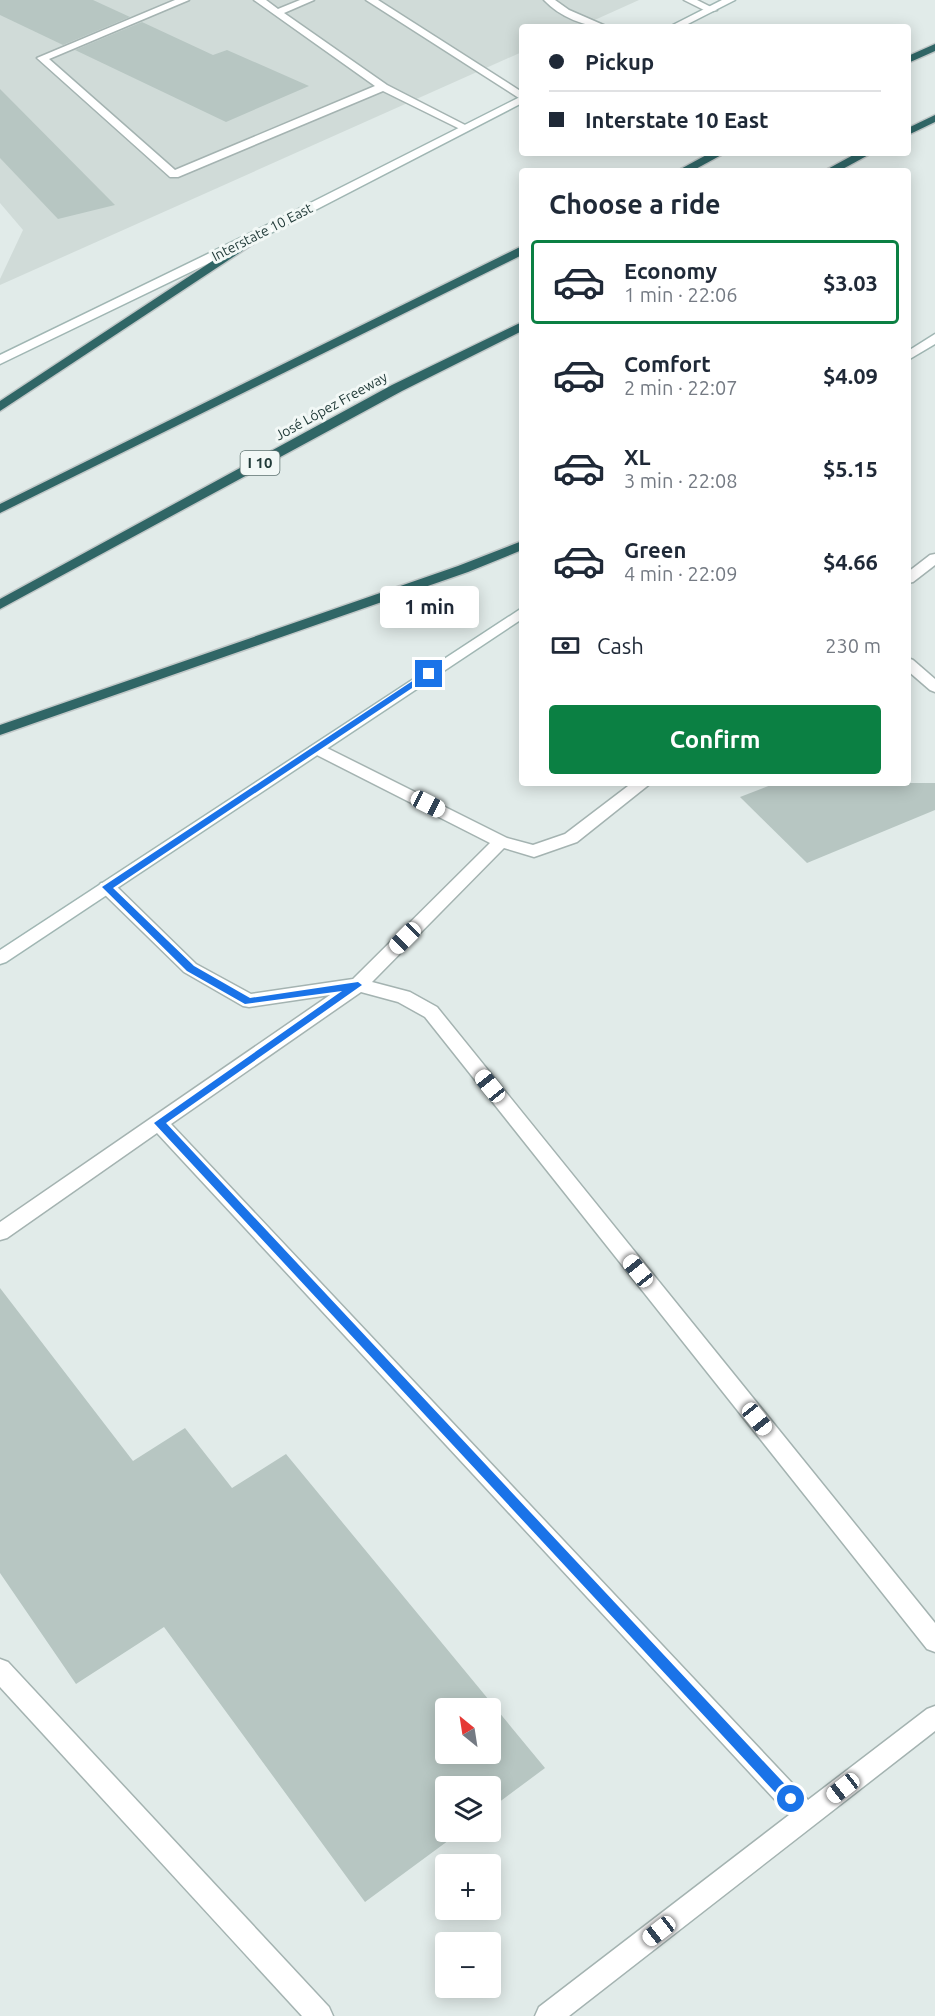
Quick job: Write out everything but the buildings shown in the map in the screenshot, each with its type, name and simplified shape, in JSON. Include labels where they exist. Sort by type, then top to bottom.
[{"type":"highway","points":[[911,59],[933,48]]},
{"type":"highway","points":[[911,130],[935,118]]},
{"type":"highway","points":[[689,168],[713,156]]},
{"type":"highway","points":[[836,168],[860,156]]},
{"type":"highway","points":[[0,407],[261,233]]},
{"type":"highway","points":[[0,509],[519,251]]},
{"type":"highway","name":"José López Freeway","points":[[0,605],[398,388],[519,328]]},
{"type":"highway","points":[[0,730],[463,569],[519,546]]},
{"type":"main road","points":[[184,0],[42,58],[174,175],[383,87]]},
{"type":"main road","points":[[259,0],[383,87],[464,127]]},
{"type":"main road","points":[[279,12],[309,0]]},
{"type":"main road","points":[[371,0],[519,96]]},
{"type":"main road","points":[[549,0],[565,12],[595,24]]},
{"type":"main road","points":[[689,0],[711,10]]},
{"type":"main road","points":[[681,24],[730,0]]},
{"type":"main road","name":"Interstate 10 East","points":[[0,360],[261,233],[519,100]]},
{"type":"main road","points":[[911,355],[935,338]]},
{"type":"main road","points":[[911,577],[935,558]]},
{"type":"main road","points":[[0,958],[519,614]]},
{"type":"main road","points":[[911,666],[935,687]]},
{"type":"main road","points":[[317,748],[501,842],[534,851],[571,838],[639,786]]},
{"type":"main road","points":[[0,1232],[358,985],[501,842]]},
{"type":"main road","points":[[107,887],[190,968],[249,1001],[358,985],[404,997],[431,1012],[935,1641]]},
{"type":"main road","points":[[159,1123],[807,1817]]},
{"type":"main road","points":[[0,1670],[320,2016]]},
{"type":"main road","points":[[548,2016],[935,1717]]},
{"type":"shaded area","points":[[0,0],[639,0],[586,24],[519,24],[519,53],[0,285],[0,279],[23,230],[0,203]]},
{"type":"route","points":[[429,674],[107,887],[190,968],[249,1001],[358,985],[159,1123],[791,1799]]}]
